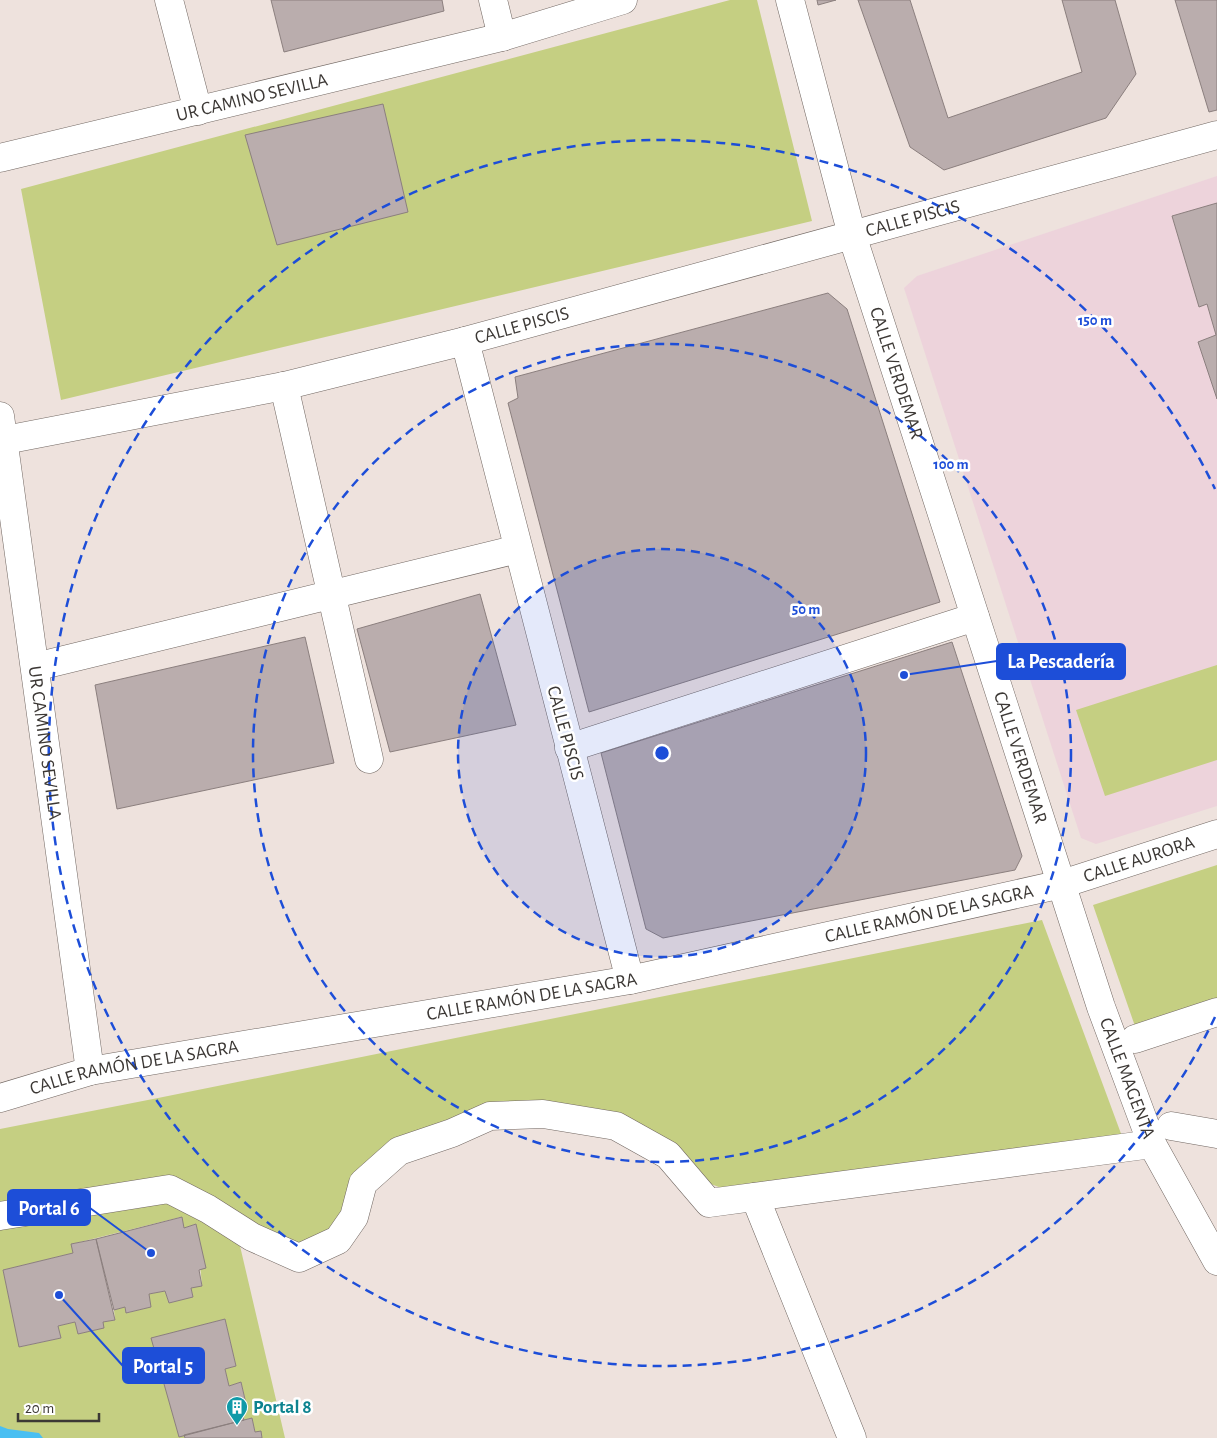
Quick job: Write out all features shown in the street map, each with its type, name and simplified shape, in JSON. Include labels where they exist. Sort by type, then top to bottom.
[{"type":"street","points":[[169,0],[198,110]]},
{"type":"street","points":[[493,0],[502,37]]},
{"type":"street","name":"UR CAMINO SEVILLA","points":[[0,158],[502,37],[623,0]]},
{"type":"street","name":"CALLE VERDEMAR","points":[[790,0],[852,235],[1062,884]]},
{"type":"street","name":"CALLE PISCIS","points":[[630,980],[568,748],[464,341],[1217,135]]},
{"type":"street","points":[[1,433],[284,386],[464,341]]},
{"type":"street","points":[[284,386],[369,759]]},
{"type":"street","name":"UR CAMINO SEVILLA","points":[[1,433],[90,1071]]},
{"type":"street","points":[[35,667],[518,549]]},
{"type":"street","points":[[568,748],[975,617]]},
{"type":"street","name":"CALLE AURORA","points":[[1062,884],[1217,834]]},
{"type":"street","name":"CALLE RAMÓN DE LA SAGRA","points":[[0,1098],[90,1071],[630,980],[1062,884]]},
{"type":"street","name":"CALLE MAGENTA","points":[[1062,884],[1100,1007],[1152,1144],[1217,1261]]},
{"type":"street","points":[[1135,1039],[1217,1012]]},
{"type":"street","points":[[0,1216],[169,1189],[208,1209],[252,1238],[299,1258],[338,1240],[354,1216],[363,1183],[399,1151],[452,1133],[490,1116],[543,1114],[616,1126],[668,1155],[709,1202],[1152,1144]]},
{"type":"street","points":[[1171,1126],[1217,1134]]},
{"type":"street","points":[[755,1197],[852,1438]]},
{"type":"shaded area","points":[[1217,176],[1217,806],[1096,844],[1081,838],[904,288],[917,276]]},
{"type":"green space","points":[[730,0],[757,0],[812,221],[61,400],[21,189]]},
{"type":"green space","points":[[1217,665],[1217,760],[1105,796],[1076,710]]},
{"type":"green space","points":[[1217,865],[1217,1006],[1137,1032],[1093,905]]},
{"type":"green space","points":[[1042,920],[1123,1139],[735,1193],[708,1183],[543,1102],[394,1144],[324,1239],[301,1246],[264,1233],[162,1176],[0,1204],[0,1129]]},
{"type":"green space","points":[[164,1201],[228,1222],[240,1246],[285,1438],[262,1438],[260,1432],[255,1432],[252,1418],[244,1420],[240,1410],[247,1407],[241,1382],[229,1386],[225,1369],[236,1366],[225,1319],[152,1338],[179,1436],[184,1435],[185,1438],[0,1438],[0,1227]],"holes":[[[181,1217],[184,1228],[196,1224],[202,1285],[191,1288],[193,1297],[169,1303],[165,1291],[149,1294],[150,1307],[127,1313],[125,1307],[114,1310],[115,1320],[103,1322],[103,1328],[78,1334],[75,1322],[58,1326],[61,1338],[20,1347],[3,1270],[73,1253],[72,1244]]]},
{"type":"water","points":[[0,1426],[8,1429],[39,1433],[43,1438],[0,1438]]},
{"type":"building","points":[[271,0],[442,0],[444,11],[284,52]]},
{"type":"building","points":[[817,0],[836,0],[818,5]]},
{"type":"building","points":[[858,0],[910,0],[948,118],[1082,72],[1062,0],[1115,0],[1136,74],[1106,118],[944,170],[910,147]]},
{"type":"building","points":[[1175,0],[1217,0],[1217,110],[1209,112]]},
{"type":"building","points":[[383,104],[408,212],[277,245],[245,135]]},
{"type":"building","points":[[1217,203],[1217,399],[1198,342],[1216,335],[1207,304],[1199,307],[1172,216]]},
{"type":"building","points":[[828,293],[847,309],[940,602],[589,712],[508,403],[518,398],[515,377]]},
{"type":"building","points":[[480,594],[516,725],[390,752],[357,629]]},
{"type":"building","points":[[305,637],[334,763],[117,809],[95,685]]},
{"type":"building","points":[[952,642],[1022,856],[1015,870],[663,938],[646,929],[601,753]]},
{"type":"building","points":[[182,1217],[184,1228],[196,1224],[206,1268],[199,1270],[202,1286],[191,1288],[193,1297],[169,1303],[165,1291],[149,1294],[151,1307],[126,1313],[125,1307],[114,1310],[96,1239]]},
{"type":"building","points":[[96,1239],[115,1320],[103,1322],[104,1328],[78,1334],[75,1322],[58,1326],[61,1338],[19,1347],[3,1270],[73,1253],[71,1244]]},
{"type":"building","points":[[225,1319],[236,1366],[225,1369],[229,1386],[241,1382],[247,1408],[240,1410],[244,1420],[179,1437],[151,1338]]},
{"type":"building","name":"Portal 8","points":[[252,1418],[255,1432],[261,1431],[262,1438],[185,1438],[184,1435]]},
{"type":"place","name":"La Pescadería","points":[[904,675]]},
{"type":"place","name":"Portal 6","points":[[151,1253]]},
{"type":"place","name":"Portal 5","points":[[59,1295]]},
{"type":"place","name":"Portal 8","points":[[237,1426]]}]
